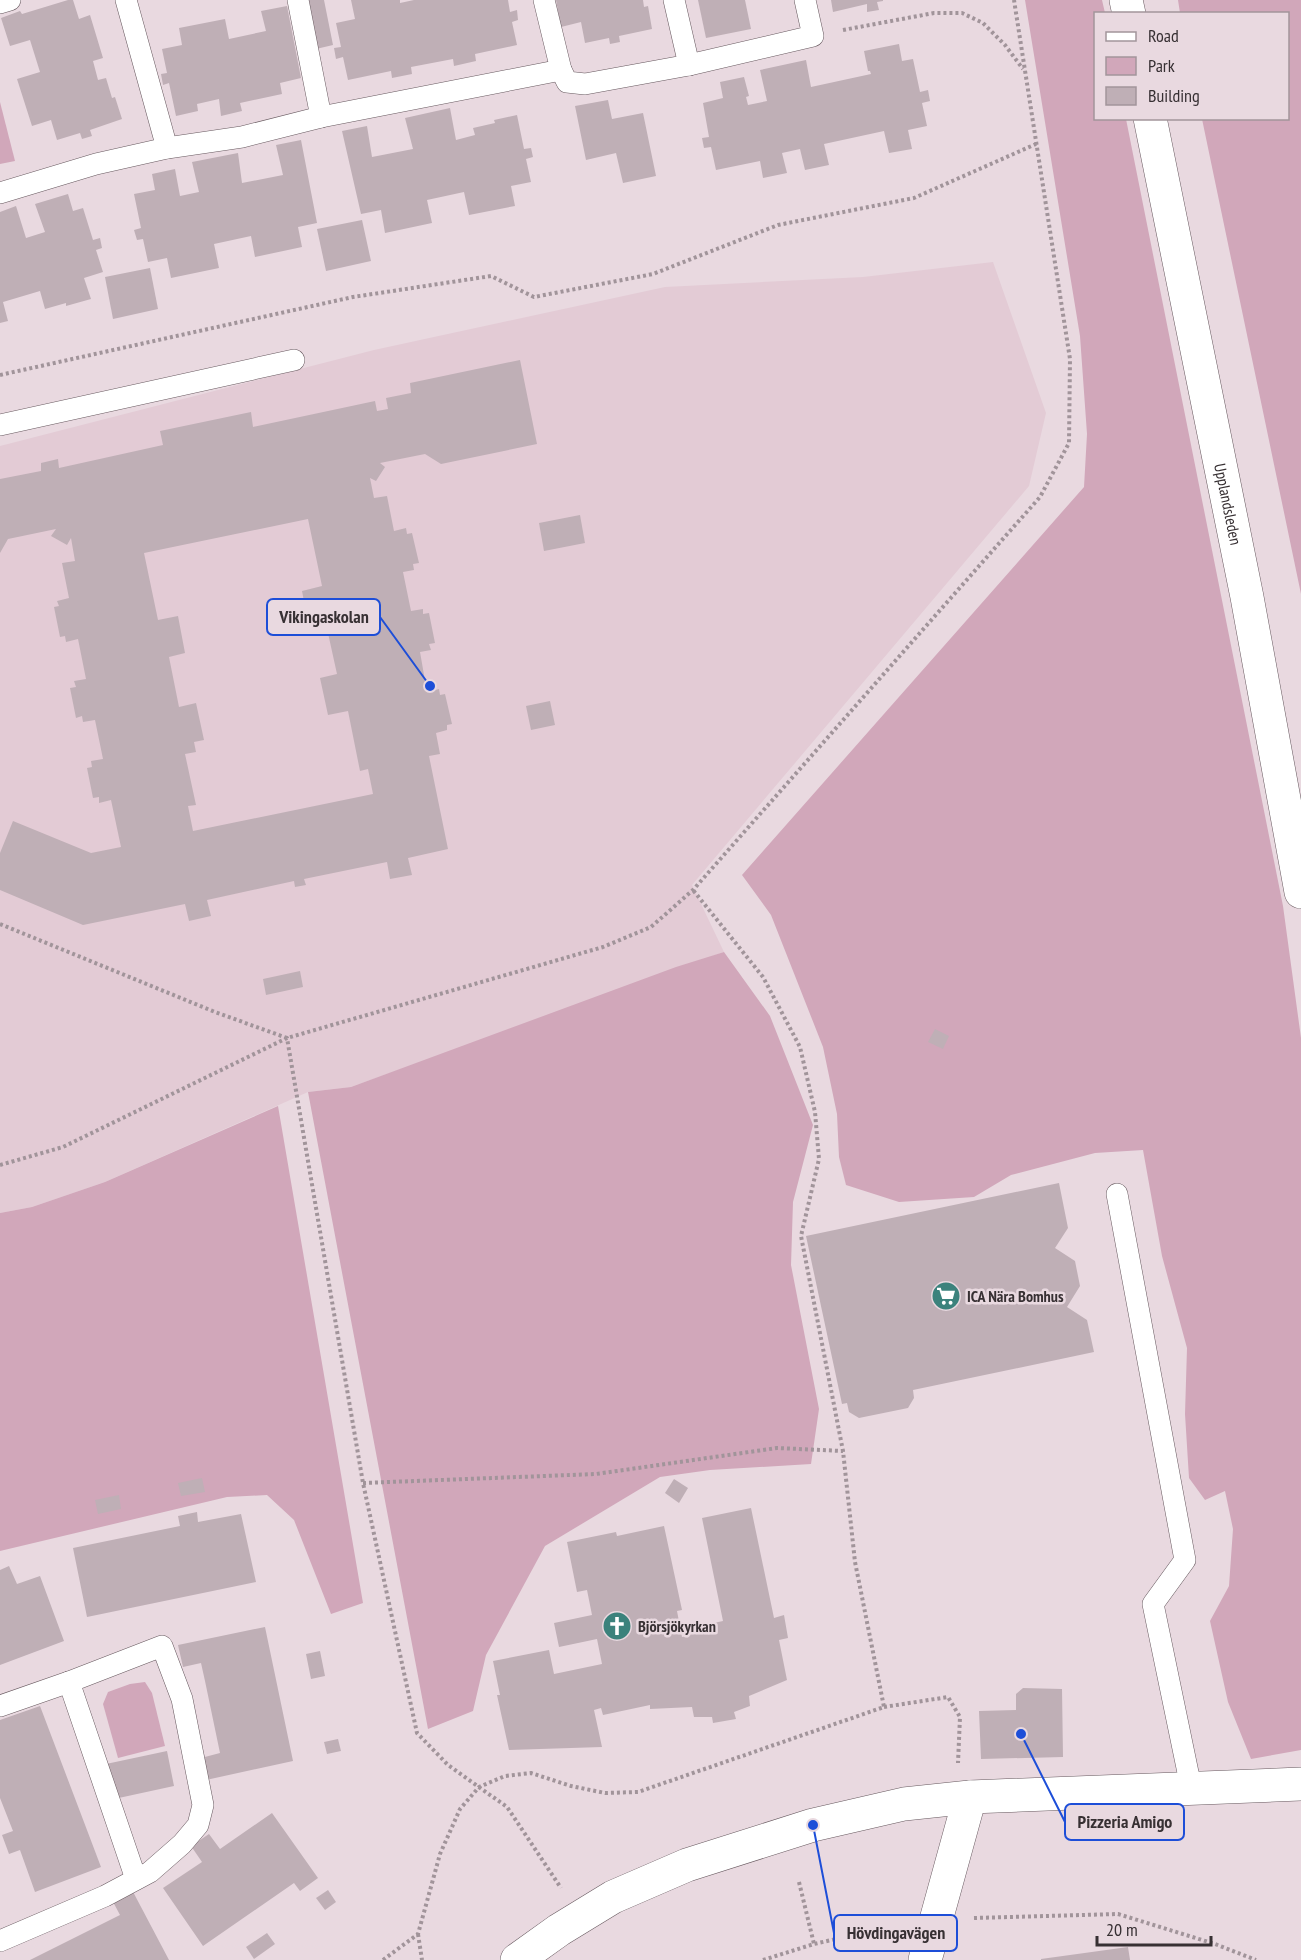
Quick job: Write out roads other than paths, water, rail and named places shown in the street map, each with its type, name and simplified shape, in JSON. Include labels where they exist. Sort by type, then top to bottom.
[{"type":"street","name":"Upplandsleden","points":[[1150,120],[1245,585],[1301,892]]},
{"type":"street","points":[[517,1960],[559,1930],[613,1897],[687,1865],[813,1825],[904,1804],[970,1797],[1301,1784]]},
{"type":"street","points":[[925,1960],[970,1797]]},
{"type":"lane","points":[[0,3],[10,0]]},
{"type":"lane","points":[[126,0],[167,148]]},
{"type":"lane","points":[[298,0],[321,117]]},
{"type":"lane","points":[[544,0],[561,70],[567,82],[585,84],[689,66],[813,36],[805,0]]},
{"type":"lane","points":[[674,0],[689,66]]},
{"type":"lane","points":[[0,194],[96,164],[167,148],[242,137],[321,117],[561,70]]},
{"type":"lane","points":[[0,425],[294,360]]},
{"type":"lane","points":[[1117,1194],[1185,1560],[1153,1604],[1191,1787]]},
{"type":"lane","points":[[0,1706],[162,1646],[182,1699],[203,1805],[198,1826],[182,1844],[150,1872],[105,1896],[0,1941]]},
{"type":"lane","points":[[69,1682],[136,1879]]},
{"type":"place","name":"Vikingaskolan","points":[[430,686]]},
{"type":"place","name":"ICA Nära Bomhus","points":[[946,1296]]},
{"type":"place","name":"Björsjökyrkan","points":[[617,1626]]},
{"type":"place","name":"Pizzeria Amigo","points":[[1021,1734]]},
{"type":"place","name":"Hövdingavägen","points":[[813,1825]]}]
